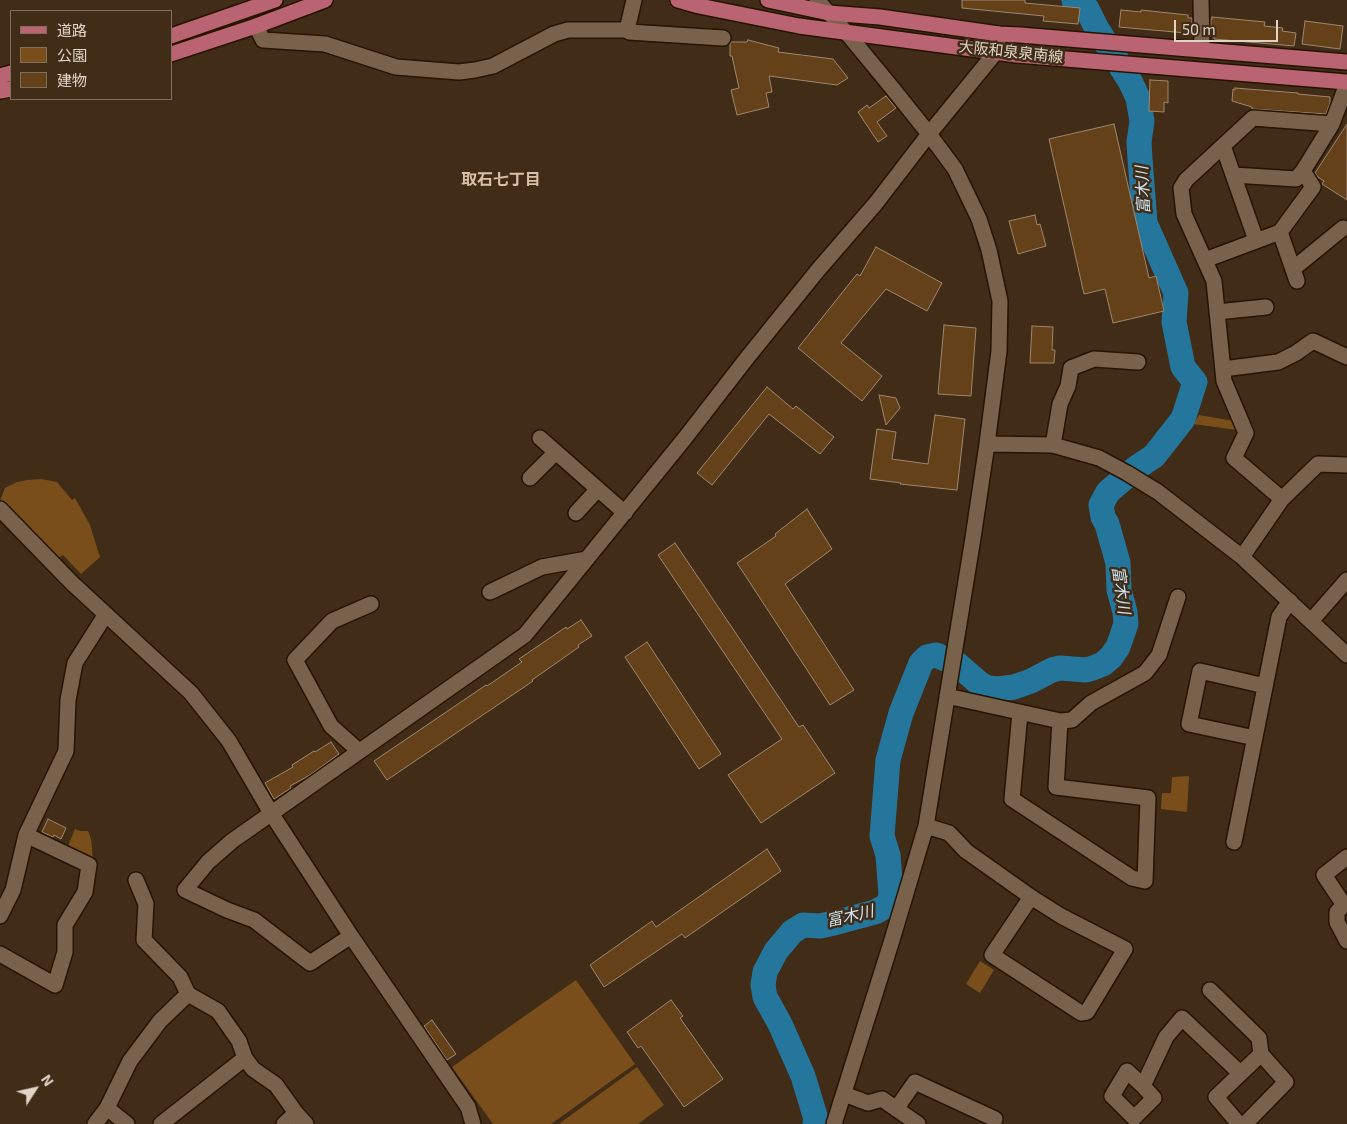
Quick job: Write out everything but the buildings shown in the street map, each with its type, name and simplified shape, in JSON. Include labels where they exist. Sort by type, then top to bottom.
[{"type":"main road","points":[[172,36],[275,0]]},
{"type":"main road","points":[[172,54],[256,26],[325,0]]},
{"type":"main road","name":"大阪和泉泉南線","points":[[678,0],[799,26],[1017,55],[1347,83]]},
{"type":"main road","name":"大阪和泉泉南線","points":[[768,0],[829,13],[880,17],[999,34],[1347,62]]},
{"type":"street","points":[[627,30],[634,0]]},
{"type":"street","points":[[817,0],[846,32],[955,169],[979,219],[989,250],[1000,301],[999,351],[987,444],[926,826],[834,1124]]},
{"type":"street","points":[[1201,0],[1202,50]]},
{"type":"street","points":[[256,26],[262,40],[325,44],[396,67],[459,72],[493,66],[554,34],[568,30],[627,30],[629,32],[723,38]]},
{"type":"street","points":[[351,936],[310,964],[254,920],[227,910],[185,890],[219,851],[525,635],[625,513],[818,270],[876,203],[996,52],[999,34]]},
{"type":"street","points":[[1234,175],[1296,179],[1332,124],[1347,83]]},
{"type":"street","points":[[1282,499],[1234,458],[1246,433],[1224,381],[1214,281],[1184,214],[1181,188],[1186,180],[1253,118],[1332,124]]},
{"type":"street","points":[[1223,146],[1256,240]]},
{"type":"street","points":[[1205,260],[1280,232],[1313,187],[1303,171]]},
{"type":"street","points":[[1280,232],[1295,275],[1343,228]]},
{"type":"street","points":[[1217,312],[1266,307]]},
{"type":"street","points":[[1223,369],[1278,362],[1296,353],[1313,341],[1347,357]]},
{"type":"street","points":[[1053,445],[1060,404],[1068,386],[1071,368],[1094,359],[1138,362]]},
{"type":"street","points":[[540,438],[625,513]]},
{"type":"street","points":[[987,444],[1053,445],[1099,458],[1158,492],[1242,558],[1347,655]]},
{"type":"street","points":[[530,478],[556,452]]},
{"type":"street","points":[[1242,558],[1282,499],[1318,464],[1347,465]]},
{"type":"street","points":[[576,512],[598,489]]},
{"type":"street","points":[[0,509],[72,583],[191,693],[230,741],[271,813],[351,936],[468,1107],[473,1124]]},
{"type":"street","points":[[490,592],[542,567],[587,560]]},
{"type":"street","points":[[1310,621],[1347,580]]},
{"type":"street","points":[[948,696],[1060,721],[1072,720],[1091,703],[1145,673],[1159,655],[1178,597]]},
{"type":"street","points":[[1234,842],[1279,617],[1290,601]]},
{"type":"street","points":[[360,751],[331,726],[294,660],[332,621],[371,604]]},
{"type":"street","points":[[0,916],[13,890],[26,835],[66,751],[68,700],[75,663],[106,614]]},
{"type":"street","points":[[1255,738],[1189,724],[1200,671],[1265,686]]},
{"type":"street","points":[[1020,713],[1012,799],[1132,878],[1145,881],[1148,798],[1056,787],[1060,721]]},
{"type":"street","points":[[926,826],[949,833],[966,851],[1031,897],[1061,916],[1125,949],[1087,1012],[1081,1013],[992,955],[1031,897]]},
{"type":"street","points":[[0,954],[55,985],[65,952],[66,925],[85,892],[89,865],[26,835]]},
{"type":"street","points":[[1347,858],[1324,875],[1346,904],[1337,912],[1337,922],[1347,941]]},
{"type":"street","points":[[136,880],[146,904],[144,940],[180,977],[188,994],[218,1012],[239,1041],[245,1058],[253,1069],[276,1085],[301,1119],[284,1124]]},
{"type":"street","points":[[1210,990],[1260,1038],[1261,1054],[1286,1082],[1245,1124]]},
{"type":"street","points":[[96,1124],[107,1108],[130,1061],[160,1022],[188,994]]},
{"type":"street","points":[[1143,1086],[1166,1037],[1182,1018],[1240,1073]]},
{"type":"street","points":[[1239,1124],[1216,1097],[1261,1054]]},
{"type":"street","points":[[162,1124],[245,1058]]},
{"type":"street","points":[[896,1109],[915,1082],[985,1119]]},
{"type":"street","points":[[844,1094],[868,1103],[882,1098],[918,1124]]},
{"type":"street","points":[[107,1108],[127,1124]]},
{"type":"green space","points":[[1199,415],[1234,421],[1237,430],[1193,424]]},
{"type":"green space","points":[[41,479],[57,482],[72,500],[75,498],[90,525],[100,557],[81,574],[63,555],[57,559],[0,501],[5,488],[17,482]]},
{"type":"green space","points":[[1189,776],[1187,812],[1161,809],[1162,793],[1171,793],[1172,777]]},
{"type":"green space","points":[[75,829],[88,831],[91,839],[93,859],[68,846]]},
{"type":"green space","points":[[980,961],[994,970],[980,993],[966,984]]},
{"type":"green space","points":[[576,980],[635,1064],[551,1124],[493,1124],[452,1067]]},
{"type":"green space","points":[[637,1067],[664,1105],[638,1124],[560,1123]]},
{"type":"waterway","name":"富木川","points":[[815,1124],[816,1119],[803,1076],[780,1024],[765,997],[763,985],[765,972],[776,951],[792,932],[803,925],[820,926],[834,923],[875,912],[888,905],[891,895],[888,855],[882,836],[888,760],[901,713],[921,663],[927,657],[936,655],[957,664],[980,684],[988,688],[999,689],[1014,687],[1060,668],[1086,670],[1103,664],[1111,657],[1118,647],[1126,624],[1119,590],[1118,563],[1101,505],[1108,492],[1136,468],[1154,456],[1183,419],[1195,382],[1183,367],[1174,322],[1176,293],[1145,223],[1139,142],[1142,121],[1138,98],[1130,81],[1097,29],[1087,9],[1074,0]]},
{"type":"district","name":"取石七丁目","points":[[501,180]]}]
